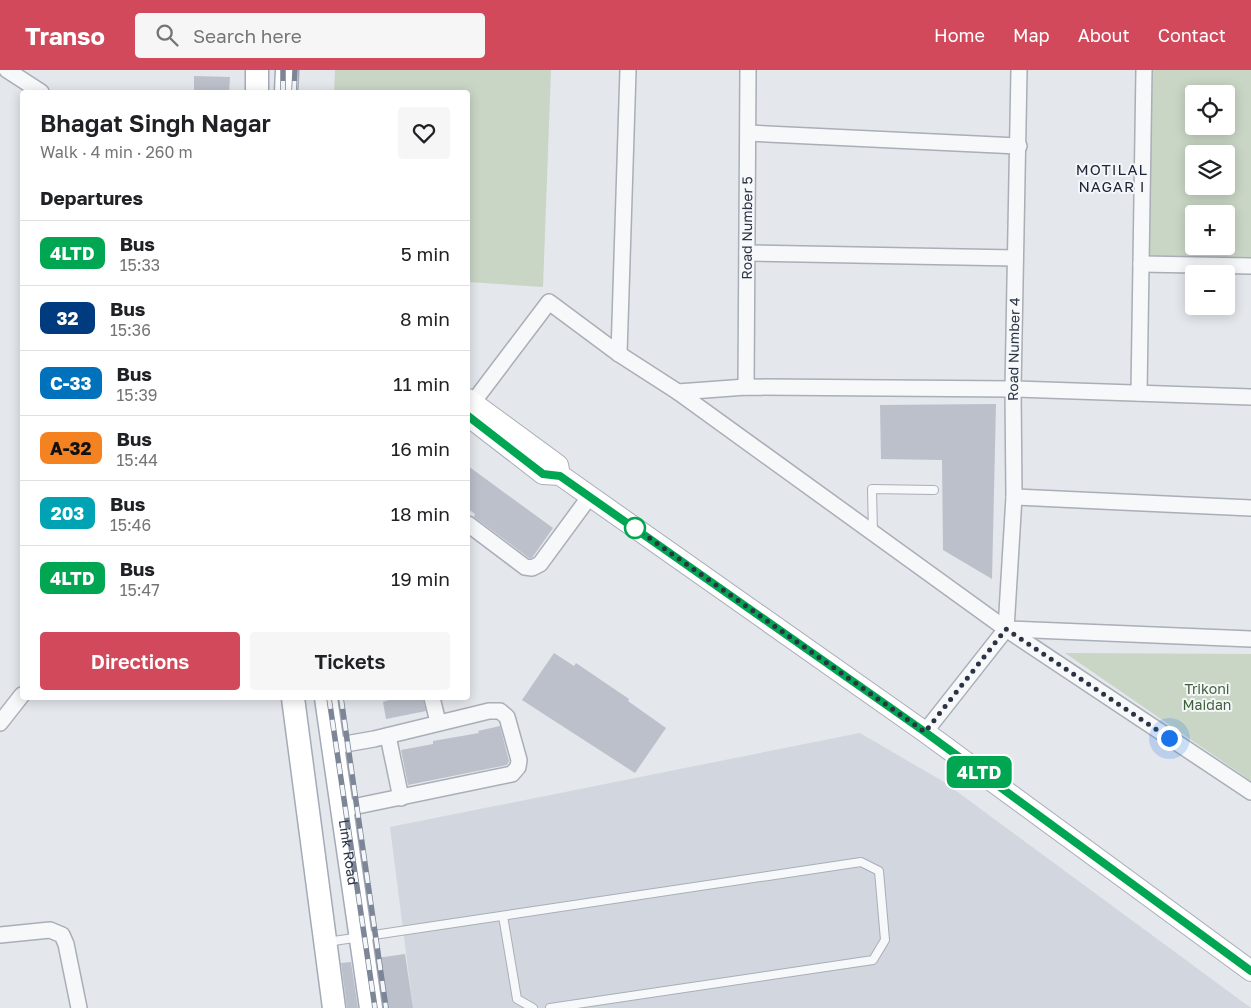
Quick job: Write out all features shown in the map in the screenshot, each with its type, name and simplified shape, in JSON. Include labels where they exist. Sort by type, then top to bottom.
[{"type":"main road","points":[[257,70],[257,90]]},
{"type":"main road","points":[[286,90],[287,70]]},
{"type":"main road","points":[[293,700],[334,1008]]},
{"type":"main road","name":"Link Road","points":[[326,700],[371,1008]]},
{"type":"main road","points":[[302,759],[334,750]]},
{"type":"street","points":[[7,70],[37,90]]},
{"type":"street","points":[[619,354],[628,70]]},
{"type":"street","name":"Road Number 5","points":[[746,387],[748,70]]},
{"type":"street","name":"Road Number 4","points":[[1006,629],[1014,497],[1013,389],[1019,70]]},
{"type":"street","points":[[1139,393],[1144,70]]},
{"type":"street","points":[[748,133],[1019,146]]},
{"type":"street","points":[[747,253],[1015,258]]},
{"type":"street","points":[[1141,264],[1251,266]]},
{"type":"street","points":[[470,404],[549,302],[619,354],[678,392],[1006,629],[1251,792]]},
{"type":"street","points":[[678,392],[746,387],[1013,389],[1251,397]]},
{"type":"street","points":[[470,409],[543,474],[560,476],[590,496],[925,732],[1251,971]]},
{"type":"street","points":[[470,525],[526,567],[532,568],[540,564],[590,496]]},
{"type":"street","points":[[1014,497],[1251,508]]},
{"type":"street","points":[[925,732],[1006,629]]},
{"type":"street","points":[[1006,629],[1251,639]]},
{"type":"street","points":[[0,723],[20,698]]},
{"type":"street","points":[[432,700],[438,722]]},
{"type":"street","points":[[334,750],[438,722],[488,711],[500,711],[507,717],[519,760],[518,768],[512,774],[343,809]]},
{"type":"street","points":[[388,736],[401,798]]},
{"type":"street","points":[[0,935],[50,930],[62,935],[66,944],[79,1008]]},
{"type":"lane","points":[[873,533],[872,489],[934,490]]},
{"type":"lane","points":[[326,942],[861,862],[879,871],[885,940],[873,960],[550,1008]]},
{"type":"lane","points":[[503,916],[517,998],[533,1008]]},
{"type":"shaded area","points":[[860,733],[944,782],[1251,1008],[413,1008],[390,827]]},
{"type":"green space","points":[[335,70],[551,70],[543,287],[470,282],[470,90],[334,90]]},
{"type":"green space","points":[[1144,70],[1251,70],[1251,260],[1141,259]]},
{"type":"green space","name":"Trikoni Maidan","points":[[1065,653],[1251,654],[1251,781]]},
{"type":"building","points":[[194,76],[230,77],[229,90],[194,90]]},
{"type":"building","points":[[996,404],[992,579],[943,550],[942,460],[881,459],[880,405]]},
{"type":"building","points":[[470,467],[553,528],[532,558],[529,558],[474,517],[475,514],[470,510]]},
{"type":"building","points":[[554,653],[574,666],[576,663],[629,699],[628,701],[666,728],[635,773],[522,700]]},
{"type":"building","points":[[389,700],[423,700],[426,711],[386,719],[383,702]]},
{"type":"building","points":[[500,726],[509,761],[507,765],[408,785],[401,750],[433,744],[433,741],[479,733],[478,731]]},
{"type":"building","points":[[405,954],[413,1008],[384,1008],[377,958]]},
{"type":"building","points":[[351,962],[358,1008],[347,1008],[341,963]]},
{"type":"railway","points":[[283,70],[283,90]]},
{"type":"railway","points":[[294,90],[295,70]]},
{"type":"railway","points":[[329,700],[375,1008]]},
{"type":"railway","points":[[341,700],[386,1008]]},
{"type":"bus line","name":"4LTD","points":[[470,418],[543,474],[560,476],[909,721],[1251,971]]},
{"type":"district","name":"MOTILAL NAGAR I","points":[[1112,178]]},
{"type":"route","points":[[635,528],[925,732],[1006,629],[1169,738]]}]
